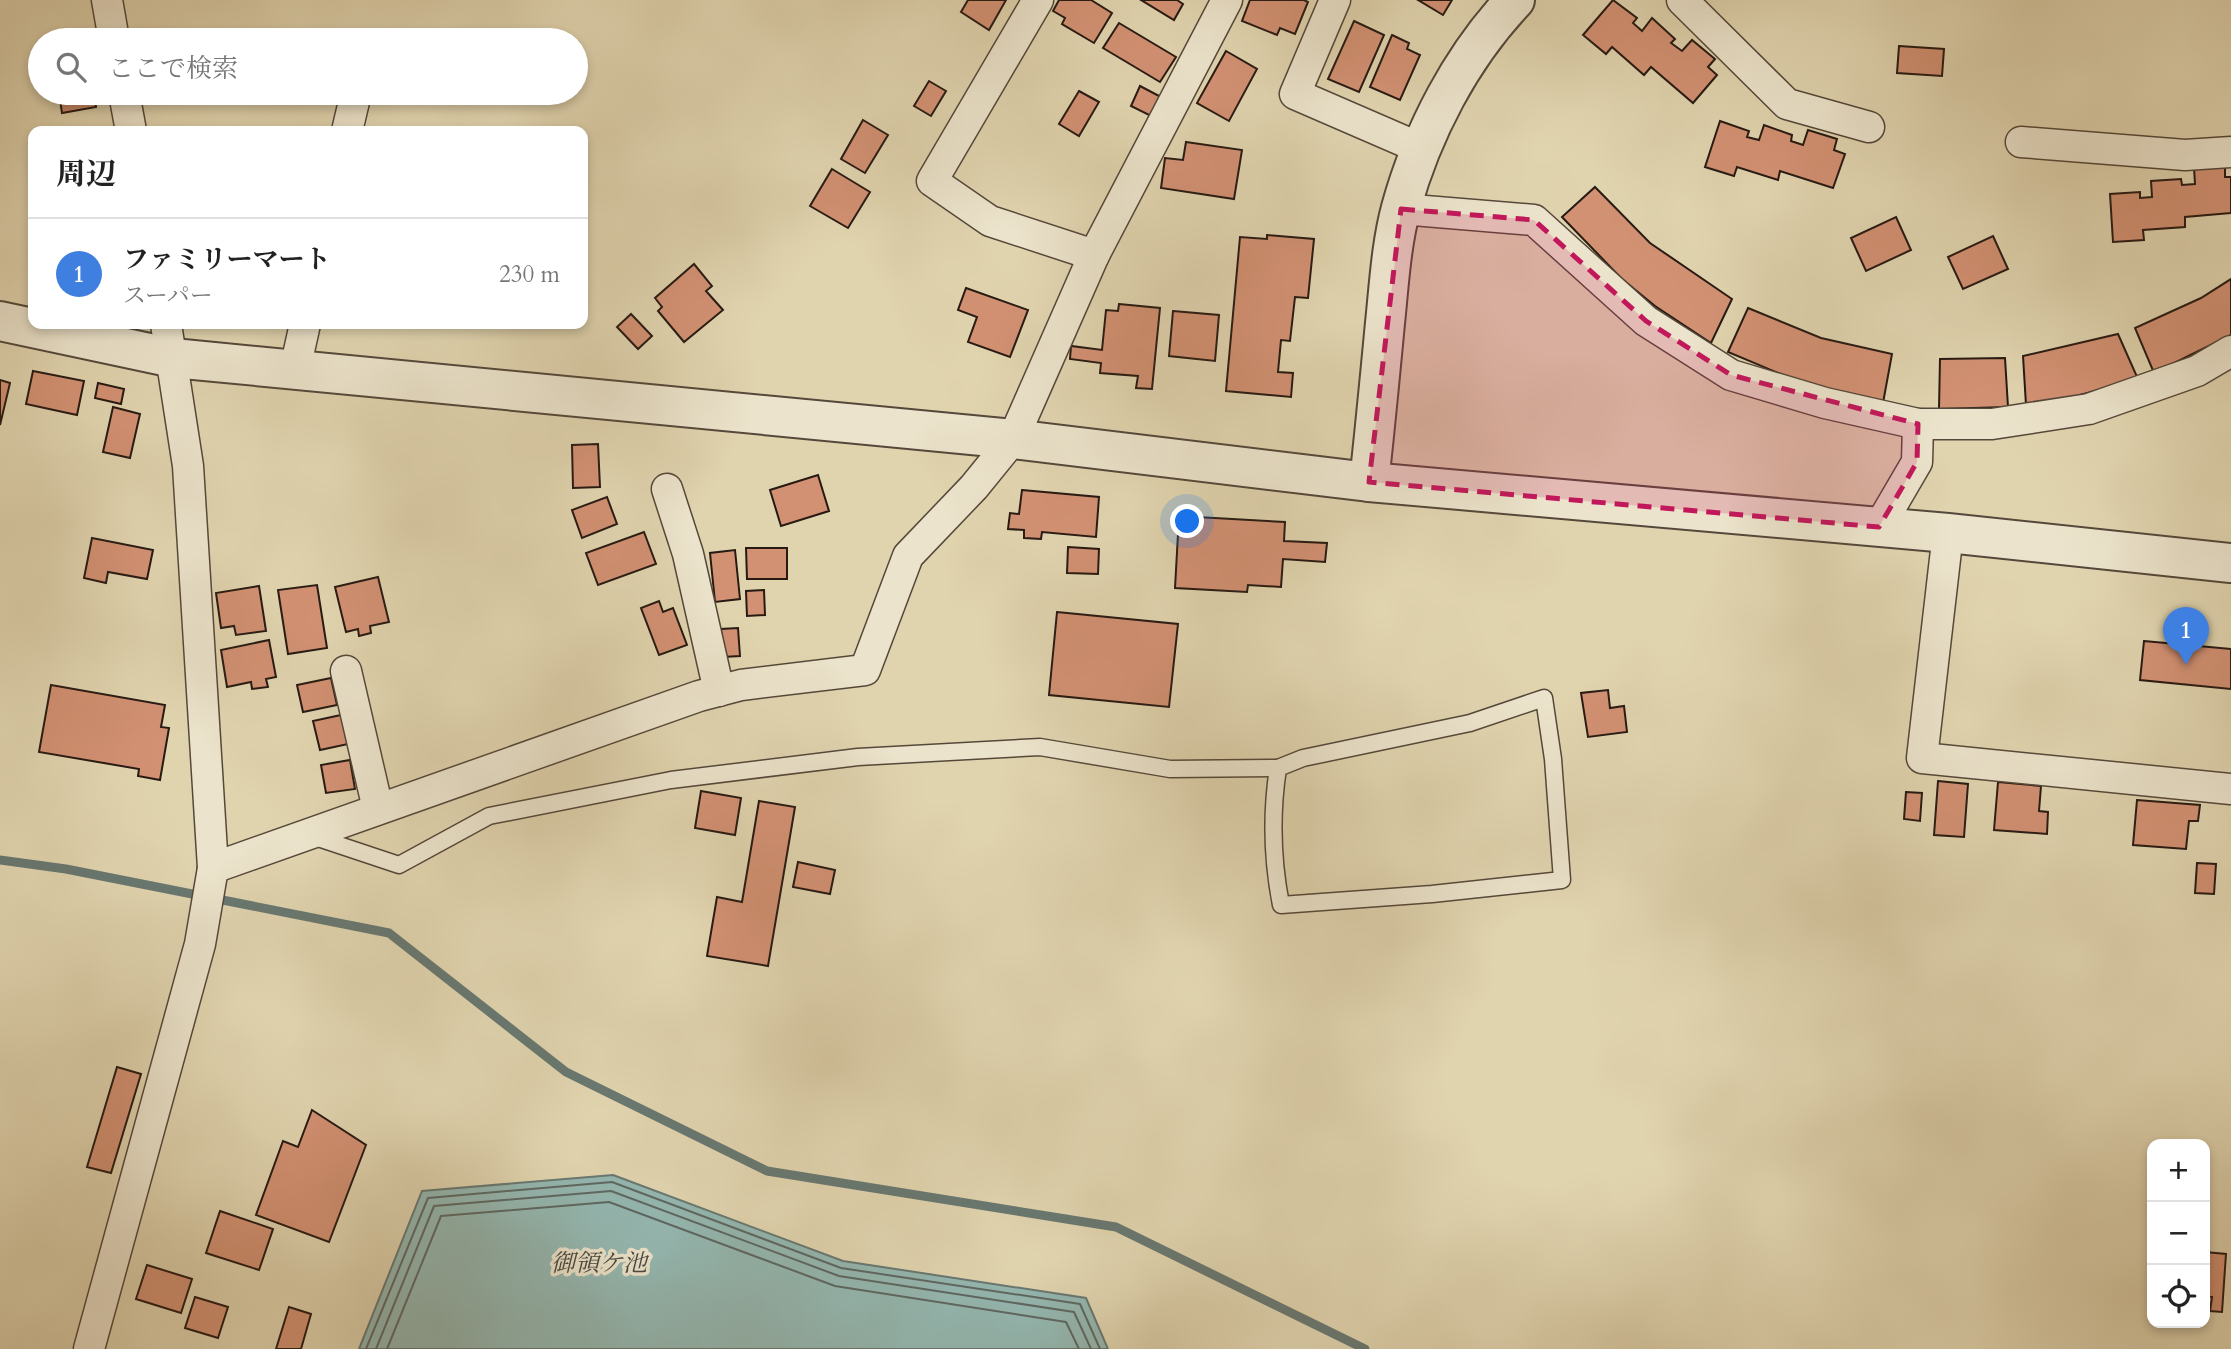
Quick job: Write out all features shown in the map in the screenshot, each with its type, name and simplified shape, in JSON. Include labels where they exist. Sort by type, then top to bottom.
[{"type":"street","points":[[107,0],[112,28]]},
{"type":"street","points":[[1038,0],[932,181],[990,221],[1094,255]]},
{"type":"street","points":[[213,868],[310,835],[378,808],[719,691],[741,685],[865,670],[908,556],[974,487],[1013,439],[1094,255],[1227,0]]},
{"type":"street","points":[[1335,0],[1295,94],[1422,149]]},
{"type":"street","points":[[1369,482],[1390,278],[1401,209],[1422,149],[1443,101],[1473,52],[1516,0]]},
{"type":"street","points":[[1682,0],[1787,104],[1869,127]]},
{"type":"street","points":[[126,105],[130,126]]},
{"type":"street","points":[[348,126],[353,105]]},
{"type":"street","points":[[2021,142],[2185,155],[2231,152]]},
{"type":"street","points":[[1401,209],[1534,220],[1646,321],[1731,375],[1825,403],[1918,424],[1992,424],[2089,409],[2197,371],[2231,351]]},
{"type":"street","points":[[0,321],[28,324]]},
{"type":"street","points":[[68,329],[170,341],[295,369],[1013,439],[1369,482],[1948,533],[2231,563]]},
{"type":"street","points":[[295,369],[304,329]]},
{"type":"street","points":[[89,1349],[200,944],[213,868],[188,466],[170,341]]},
{"type":"street","points":[[1879,527],[1917,463],[1918,424]]},
{"type":"street","points":[[667,489],[688,554],[719,691]]},
{"type":"street","points":[[1948,533],[1922,758],[2231,789]]},
{"type":"street","points":[[346,671],[378,808]]},
{"type":"lane","points":[[310,835],[399,865],[489,816],[671,780],[858,757],[1040,747],[1170,769],[1278,768],[1303,758],[1470,723],[1544,698],[1553,760],[1562,880],[1432,894],[1281,905],[1274,873],[1272,803],[1278,768]]},
{"type":"highlighted area","points":[[1401,209],[1534,220],[1646,321],[1731,375],[1918,424],[1917,462],[1879,527],[1369,482]]},
{"type":"water","name":"御領ケ池","points":[[613,1175],[843,1261],[1086,1298],[1108,1349],[359,1349],[422,1191]]},
{"type":"building","points":[[968,0],[1006,0],[989,30],[961,12]]},
{"type":"building","points":[[1059,0],[1091,0],[1112,13],[1094,43],[1062,24],[1065,18],[1053,11]]},
{"type":"building","points":[[1141,0],[1177,0],[1183,4],[1174,20]]},
{"type":"building","points":[[1250,0],[1308,2],[1295,34],[1280,28],[1277,35],[1242,21]]},
{"type":"building","points":[[1418,0],[1452,0],[1443,15]]},
{"type":"building","points":[[1613,0],[1637,18],[1633,23],[1642,31],[1652,18],[1675,39],[1671,43],[1682,51],[1692,40],[1715,59],[1708,67],[1717,75],[1693,103],[1651,67],[1644,75],[1612,47],[1606,54],[1583,35]]},
{"type":"building","points":[[1354,21],[1384,35],[1359,92],[1328,79]]},
{"type":"building","points":[[1119,23],[1176,57],[1160,82],[1103,48]]},
{"type":"building","points":[[1392,35],[1409,43],[1407,49],[1420,55],[1400,100],[1370,87]]},
{"type":"building","points":[[1899,46],[1944,49],[1942,76],[1897,73]]},
{"type":"building","points":[[1226,51],[1257,69],[1229,121],[1197,103]]},
{"type":"building","points":[[929,81],[946,91],[931,116],[914,106]]},
{"type":"building","points":[[1140,86],[1161,97],[1151,116],[1131,106]]},
{"type":"building","points":[[1079,91],[1099,102],[1079,136],[1059,124]]},
{"type":"building","points":[[61,105],[96,105],[96,107],[62,113]]},
{"type":"building","points":[[863,120],[888,135],[865,173],[841,159]]},
{"type":"building","points":[[1720,121],[1749,131],[1747,137],[1759,140],[1764,125],[1792,135],[1791,141],[1803,145],[1808,130],[1837,139],[1834,150],[1845,154],[1833,188],[1780,171],[1778,180],[1737,167],[1734,176],[1705,167]]},
{"type":"building","points":[[1186,142],[1242,150],[1234,199],[1161,188],[1165,158],[1183,160]]},
{"type":"building","points":[[2225,166],[2225,177],[2231,177],[2231,213],[2185,217],[2185,227],[2143,230],[2144,240],[2113,242],[2110,194],[2140,192],[2140,198],[2152,197],[2151,181],[2181,179],[2182,185],[2195,184],[2194,168]]},
{"type":"building","points":[[832,169],[870,192],[848,228],[810,206]]},
{"type":"building","points":[[1595,187],[1650,243],[1732,299],[1711,343],[1655,306],[1622,279],[1562,217]]},
{"type":"building","points":[[1896,217],[1911,250],[1866,271],[1851,238]]},
{"type":"building","points":[[1267,235],[1314,239],[1308,298],[1295,297],[1290,341],[1281,340],[1278,372],[1293,373],[1291,397],[1226,391],[1240,237],[1267,239]]},
{"type":"building","points":[[1993,236],[2008,269],[1963,289],[1948,257]]},
{"type":"building","points":[[694,264],[712,286],[706,291],[723,310],[684,342],[658,311],[662,307],[655,298]]},
{"type":"building","points":[[2231,279],[2231,335],[2154,373],[2135,328],[2201,298]]},
{"type":"building","points":[[966,288],[1028,310],[1010,357],[968,342],[977,317],[958,310]]},
{"type":"building","points":[[1119,304],[1160,308],[1152,389],[1136,388],[1138,376],[1100,373],[1101,363],[1070,359],[1071,346],[1102,350],[1106,310],[1118,311]]},
{"type":"building","points":[[1748,308],[1821,338],[1892,354],[1883,403],[1807,385],[1728,352]]},
{"type":"building","points":[[1173,311],[1219,315],[1215,361],[1169,356]]},
{"type":"building","points":[[631,314],[652,336],[638,349],[617,327]]},
{"type":"building","points":[[2118,334],[2138,379],[2062,400],[2026,405],[2023,356]]},
{"type":"building","points":[[2005,358],[2008,407],[1939,409],[1940,359]]},
{"type":"building","points":[[33,371],[84,381],[77,415],[26,404]]},
{"type":"building","points":[[0,380],[10,383],[0,425]]},
{"type":"building","points":[[98,383],[124,389],[121,404],[95,398]]},
{"type":"building","points":[[113,407],[140,414],[130,458],[103,452]]},
{"type":"building","points":[[598,444],[600,487],[573,488],[572,445]]},
{"type":"building","points":[[818,475],[829,511],[781,526],[770,490]]},
{"type":"building","points":[[1022,490],[1099,497],[1096,537],[1042,532],[1041,539],[1024,538],[1024,530],[1008,529],[1010,513],[1019,514]]},
{"type":"building","points":[[607,497],[617,524],[582,538],[572,510]]},
{"type":"building","points":[[1179,516],[1285,522],[1284,541],[1327,543],[1325,562],[1283,559],[1281,587],[1248,585],[1247,592],[1175,588]]},
{"type":"building","points":[[644,532],[656,564],[598,585],[586,553]]},
{"type":"building","points":[[92,538],[153,550],[147,579],[108,572],[106,583],[84,578]]},
{"type":"building","points":[[1068,547],[1099,549],[1098,574],[1067,573]]},
{"type":"building","points":[[746,548],[787,548],[787,579],[747,579]]},
{"type":"building","points":[[735,550],[740,599],[715,602],[710,553]]},
{"type":"building","points":[[378,577],[389,622],[370,626],[371,633],[359,636],[358,629],[346,632],[335,587]]},
{"type":"building","points":[[317,585],[327,648],[288,654],[278,590]]},
{"type":"building","points":[[259,586],[266,631],[236,635],[234,626],[221,628],[216,593]]},
{"type":"building","points":[[764,590],[765,615],[747,616],[746,591]]},
{"type":"building","points":[[659,601],[663,612],[673,608],[687,645],[659,655],[641,608]]},
{"type":"building","points":[[1057,612],[1178,624],[1169,707],[1049,695]]},
{"type":"building","points":[[738,628],[740,656],[723,657],[721,629]]},
{"type":"building","points":[[269,640],[276,677],[266,679],[268,687],[252,689],[251,682],[227,687],[221,650]]},
{"type":"building","points":[[2144,641],[2231,649],[2231,689],[2140,680]]},
{"type":"building","points":[[331,678],[337,705],[303,712],[297,685]]},
{"type":"building","points":[[51,685],[165,705],[161,727],[169,728],[160,780],[138,776],[139,769],[39,752]]},
{"type":"building","points":[[1608,690],[1610,708],[1624,706],[1627,732],[1588,737],[1581,693]]},
{"type":"building","points":[[341,715],[348,744],[320,750],[313,721]]},
{"type":"building","points":[[350,760],[355,789],[326,793],[321,765]]},
{"type":"building","points":[[1938,781],[1968,784],[1964,837],[1934,835]]},
{"type":"building","points":[[1998,782],[2041,786],[2039,811],[2048,812],[2047,834],[1994,830]]},
{"type":"building","points":[[701,791],[741,798],[735,835],[695,828]]},
{"type":"building","points":[[1906,792],[1922,793],[1920,821],[1904,819]]},
{"type":"building","points":[[2137,800],[2200,805],[2198,821],[2189,821],[2186,849],[2133,845]]},
{"type":"building","points":[[759,801],[795,807],[768,966],[707,956],[717,897],[742,902]]},
{"type":"building","points":[[798,862],[835,870],[830,894],[793,887]]},
{"type":"building","points":[[2197,863],[2216,864],[2214,894],[2195,893]]},
{"type":"building","points":[[117,1067],[141,1074],[111,1173],[87,1167]]},
{"type":"building","points":[[312,1110],[366,1145],[329,1242],[256,1215],[283,1141],[298,1147]]},
{"type":"building","points":[[220,1211],[273,1229],[259,1270],[206,1253]]},
{"type":"building","points":[[2210,1252],[2226,1254],[2222,1312],[2210,1311]]},
{"type":"building","points":[[147,1265],[192,1279],[181,1313],[136,1299]]},
{"type":"building","points":[[195,1297],[228,1307],[218,1338],[185,1328]]},
{"type":"building","points":[[289,1307],[311,1314],[301,1349],[276,1349]]},
{"type":"waterway","points":[[0,860],[66,869],[389,933],[566,1072],[767,1171],[1116,1227],[1365,1349]]},
{"type":"place","name":"ファミリーマート","points":[[2186,665]]}]
